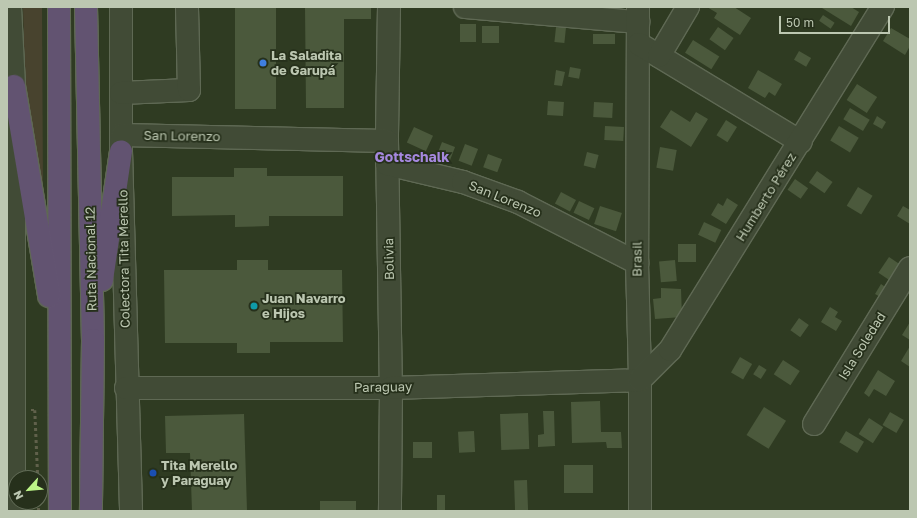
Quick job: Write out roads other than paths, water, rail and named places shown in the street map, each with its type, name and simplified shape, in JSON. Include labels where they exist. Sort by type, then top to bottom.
[{"type":"highway","points":[[59,7],[60,511]]},
{"type":"highway","name":"Ruta Nacional 12","points":[[86,7],[93,340],[91,511]]},
{"type":"highway","points":[[10,79],[59,357]]},
{"type":"highway","points":[[93,340],[121,143]]},
{"type":"street","points":[[10,7],[10,436],[14,511]]},
{"type":"street","name":"Colectora Tita Merello","points":[[121,7],[121,143],[126,388],[131,511]]},
{"type":"street","points":[[121,93],[189,90],[187,7]]},
{"type":"street","name":"Bolivia","points":[[389,7],[387,164],[391,388],[390,511]]},
{"type":"street","points":[[465,7],[638,14]]},
{"type":"street","points":[[659,56],[688,7]]},
{"type":"street","name":"Humberto Pérez","points":[[640,380],[670,350],[884,7]]},
{"type":"street","name":"Brasil","points":[[638,14],[637,263],[640,380],[640,511]]},
{"type":"street","points":[[639,44],[800,142]]},
{"type":"street","name":"San Lorenzo","points":[[121,143],[387,141]]},
{"type":"street","name":"San Lorenzo","points":[[387,164],[463,182],[518,202],[637,263]]},
{"type":"street","name":"Isla Soledad","points":[[814,424],[910,268]]},
{"type":"street","name":"Paraguay","points":[[126,388],[391,388],[640,380]]},
{"type":"place","name":"La Saladita de Garupá","points":[[263,63]]},
{"type":"place","name":"Juan Navarro e Hijos","points":[[254,306]]},
{"type":"place","name":"Tita Merello y Paraguay","points":[[153,473]]},
{"type":"district","name":"Gottschalk","points":[[412,157]]}]
